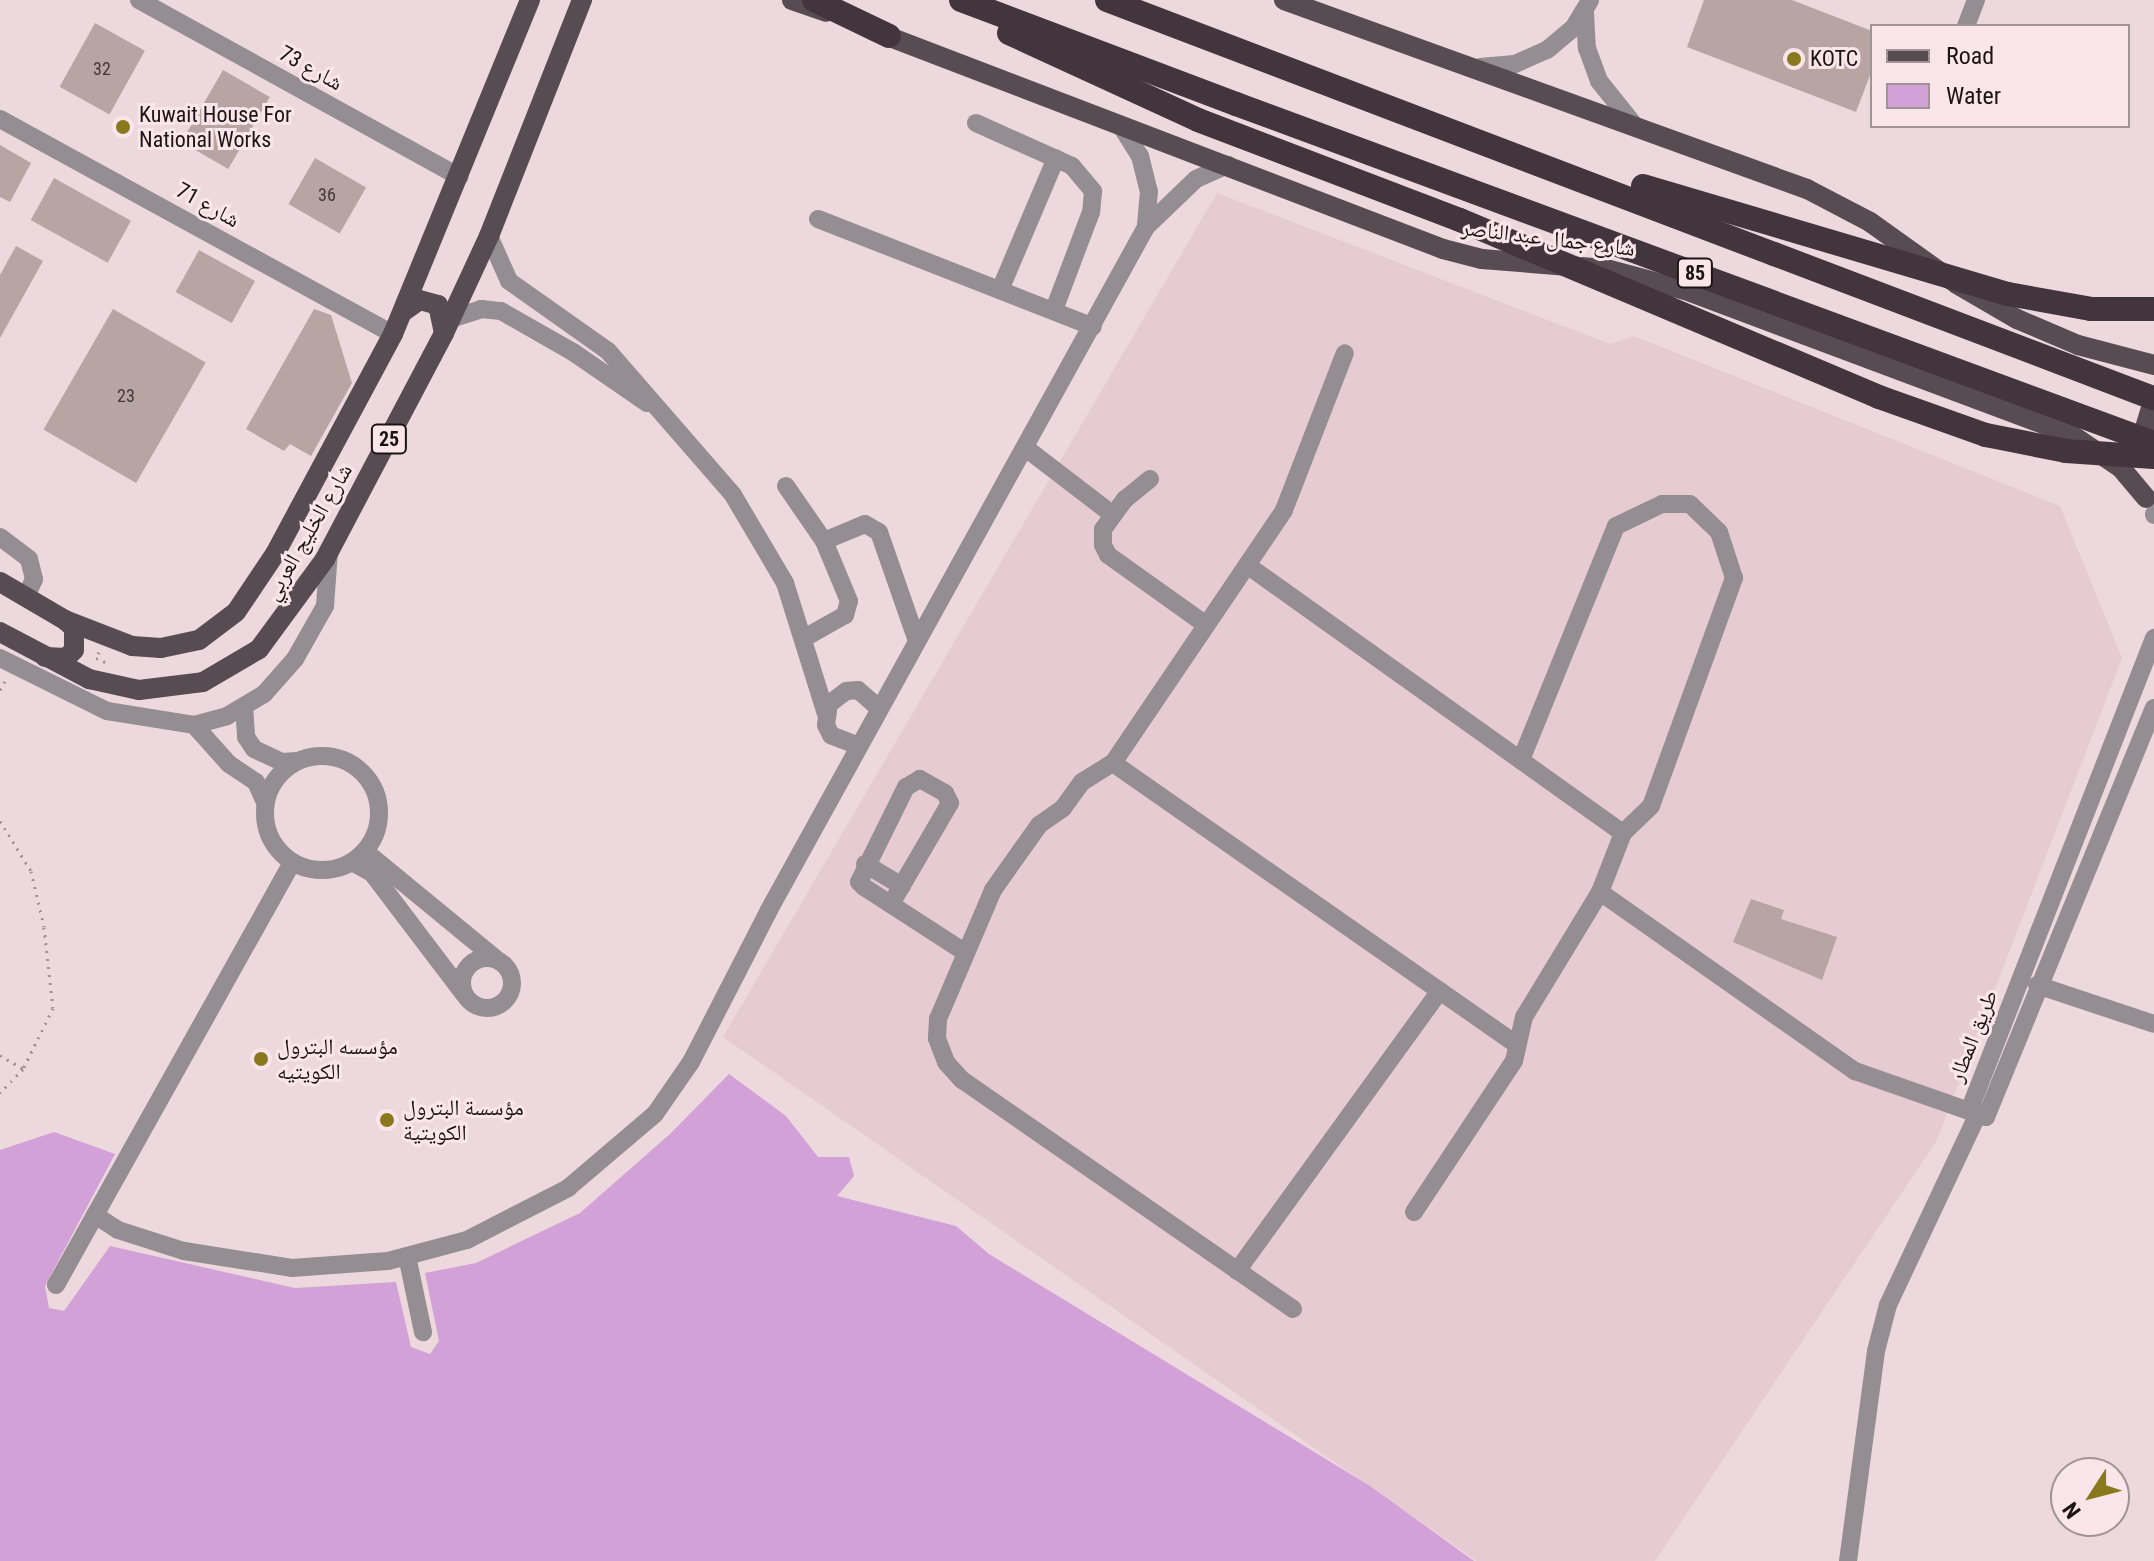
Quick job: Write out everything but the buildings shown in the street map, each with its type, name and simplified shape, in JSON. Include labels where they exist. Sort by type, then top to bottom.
[{"type":"highway","points":[[814,0],[889,36]]},
{"type":"highway","points":[[938,0],[1198,120],[1460,220],[1879,397],[1986,435],[2066,451],[2154,457]]},
{"type":"highway","name":"شارع جمال عبد الناصر","points":[[961,0],[2154,443]]},
{"type":"highway","name":"شارع جمال عبد الناصر","points":[[1107,0],[2154,398]]},
{"type":"highway","points":[[1538,164],[1643,186],[2008,294],[2091,309],[2154,309]]},
{"type":"main road","name":"شارع الخليج العربي","points":[[0,582],[65,620],[132,646],[161,648],[199,640],[223,624],[275,554],[393,334],[530,0]]},
{"type":"main road","points":[[518,154],[525,109],[571,0]]},
{"type":"main road","name":"شارع الخليج العربي","points":[[0,632],[44,657],[118,687],[169,690],[203,682],[259,649],[307,589],[329,552],[447,326],[489,236],[518,154],[582,0]]},
{"type":"main road","name":"شارع جمال عبد الناصر","points":[[792,0],[1453,252],[1606,269],[1685,290],[2072,435],[2121,468],[2152,511]]},
{"type":"main road","points":[[1284,0],[1632,122],[1839,204],[2017,319],[2078,345],[2154,365]]},
{"type":"main road","points":[[404,311],[420,300],[438,305],[447,326]]},
{"type":"main road","points":[[2152,511],[2138,446],[2154,398]]},
{"type":"main road","points":[[44,657],[55,661],[74,650],[74,628],[65,620]]},
{"type":"street","name":"شارع 73","points":[[139,0],[459,177]]},
{"type":"street","points":[[1967,24],[1976,0]]},
{"type":"street","points":[[1480,67],[1515,64],[1547,50],[1587,6]]},
{"type":"street","points":[[1587,6],[1595,73],[1632,122]]},
{"type":"street","name":"شارع 71","points":[[0,119],[393,334]]},
{"type":"street","points":[[976,123],[1056,158],[1088,182],[1093,202],[1054,310]]},
{"type":"street","points":[[1121,126],[1140,156],[1149,191],[1146,227]]},
{"type":"street","points":[[1000,290],[1056,158]]},
{"type":"street","points":[[95,1215],[118,1230],[184,1251],[292,1268],[407,1256],[467,1240],[568,1188],[655,1114],[691,1062],[769,910],[879,708],[1027,449],[1146,227],[1168,200],[1196,179],[1228,165]]},
{"type":"street","points":[[818,219],[1093,327]]},
{"type":"street","points":[[489,236],[497,264],[515,287],[608,351],[676,425],[755,527],[806,637],[831,735],[859,746]]},
{"type":"street","points":[[501,311],[515,287]]},
{"type":"street","points":[[447,326],[481,309],[501,311],[573,352],[676,425]]},
{"type":"street","points":[[1293,1309],[962,1080],[946,1062],[937,1038],[938,1019],[977,918],[1039,825],[1063,808],[1082,782],[1113,763],[1284,510],[1345,353]]},
{"type":"street","points":[[1027,449],[1113,515]]},
{"type":"street","points":[[1150,479],[1113,515],[1101,536],[1108,555],[1206,625]]},
{"type":"street","points":[[786,486],[824,541],[849,601],[845,615],[806,637]]},
{"type":"street","points":[[1414,1212],[1514,1061],[1524,1017],[1600,892],[1623,833],[1651,806],[1734,578],[1719,532],[1690,504],[1662,504],[1616,526],[1521,760]]},
{"type":"street","points":[[824,541],[865,524],[879,532],[917,641]]},
{"type":"street","points":[[0,537],[29,559],[34,579],[26,597]]},
{"type":"street","points":[[0,658],[107,711],[194,725],[244,706],[264,694],[295,659],[325,606],[329,552]]},
{"type":"street","points":[[1247,565],[1623,833]]},
{"type":"street","name":"طريق المطار","points":[[2154,638],[1974,1112],[1986,1117],[2037,985],[2154,708]]},
{"type":"street","points":[[815,673],[879,708]]},
{"type":"street","points":[[826,714],[829,704],[852,691],[878,688],[898,674]]},
{"type":"street","points":[[194,725],[229,764],[256,782],[265,802],[269,836],[292,862],[322,870],[352,862],[368,847],[380,815],[371,782],[360,769],[330,755],[282,762],[254,749],[246,737],[244,706]]},
{"type":"street","points":[[265,802],[277,778],[297,761]]},
{"type":"street","points":[[1113,763],[1517,1045]]},
{"type":"street","points":[[891,904],[950,803],[948,796],[924,781],[906,787],[865,864],[861,885],[966,953]]},
{"type":"street","points":[[352,862],[372,873],[464,994],[489,1009],[506,1000],[512,992],[511,972],[383,870],[368,847]]},
{"type":"street","points":[[56,1285],[292,862]]},
{"type":"street","points":[[865,864],[902,886]]},
{"type":"street","points":[[1600,892],[1855,1071],[1974,1112],[1888,1305],[1876,1351],[1848,1561]]},
{"type":"street","points":[[464,994],[469,966],[496,959]]},
{"type":"street","points":[[2037,985],[2154,1024]]},
{"type":"street","points":[[1237,1271],[1440,991]]},
{"type":"street","points":[[407,1256],[423,1332]]},
{"type":"path","points":[[0,821],[31,871],[44,927],[53,1008],[23,1069],[0,1093]]},
{"type":"path","points":[[0,1055],[23,1069]]},
{"type":"shaded area","points":[[1217,193],[1610,344],[1634,336],[2060,506],[2122,658],[1937,1140],[1655,1561],[1477,1561],[723,1037]]},
{"type":"water","points":[[729,1074],[786,1116],[818,1157],[849,1157],[854,1176],[837,1196],[956,1226],[989,1254],[1370,1486],[1474,1561],[0,1561],[0,1150],[54,1132],[115,1154],[45,1286],[49,1308],[64,1311],[110,1246],[295,1288],[396,1282],[411,1347],[430,1354],[439,1341],[425,1273],[476,1263],[580,1213],[670,1134]]},
{"type":"place","name":"KOTC","points":[[1794,59]]},
{"type":"place","name":"Kuwait House For National Works","points":[[123,127]]},
{"type":"place","name":"مؤسسه البترول الكويتيه","points":[[261,1059]]},
{"type":"place","name":"مؤسسة البترول الكويتية","points":[[387,1120]]}]
